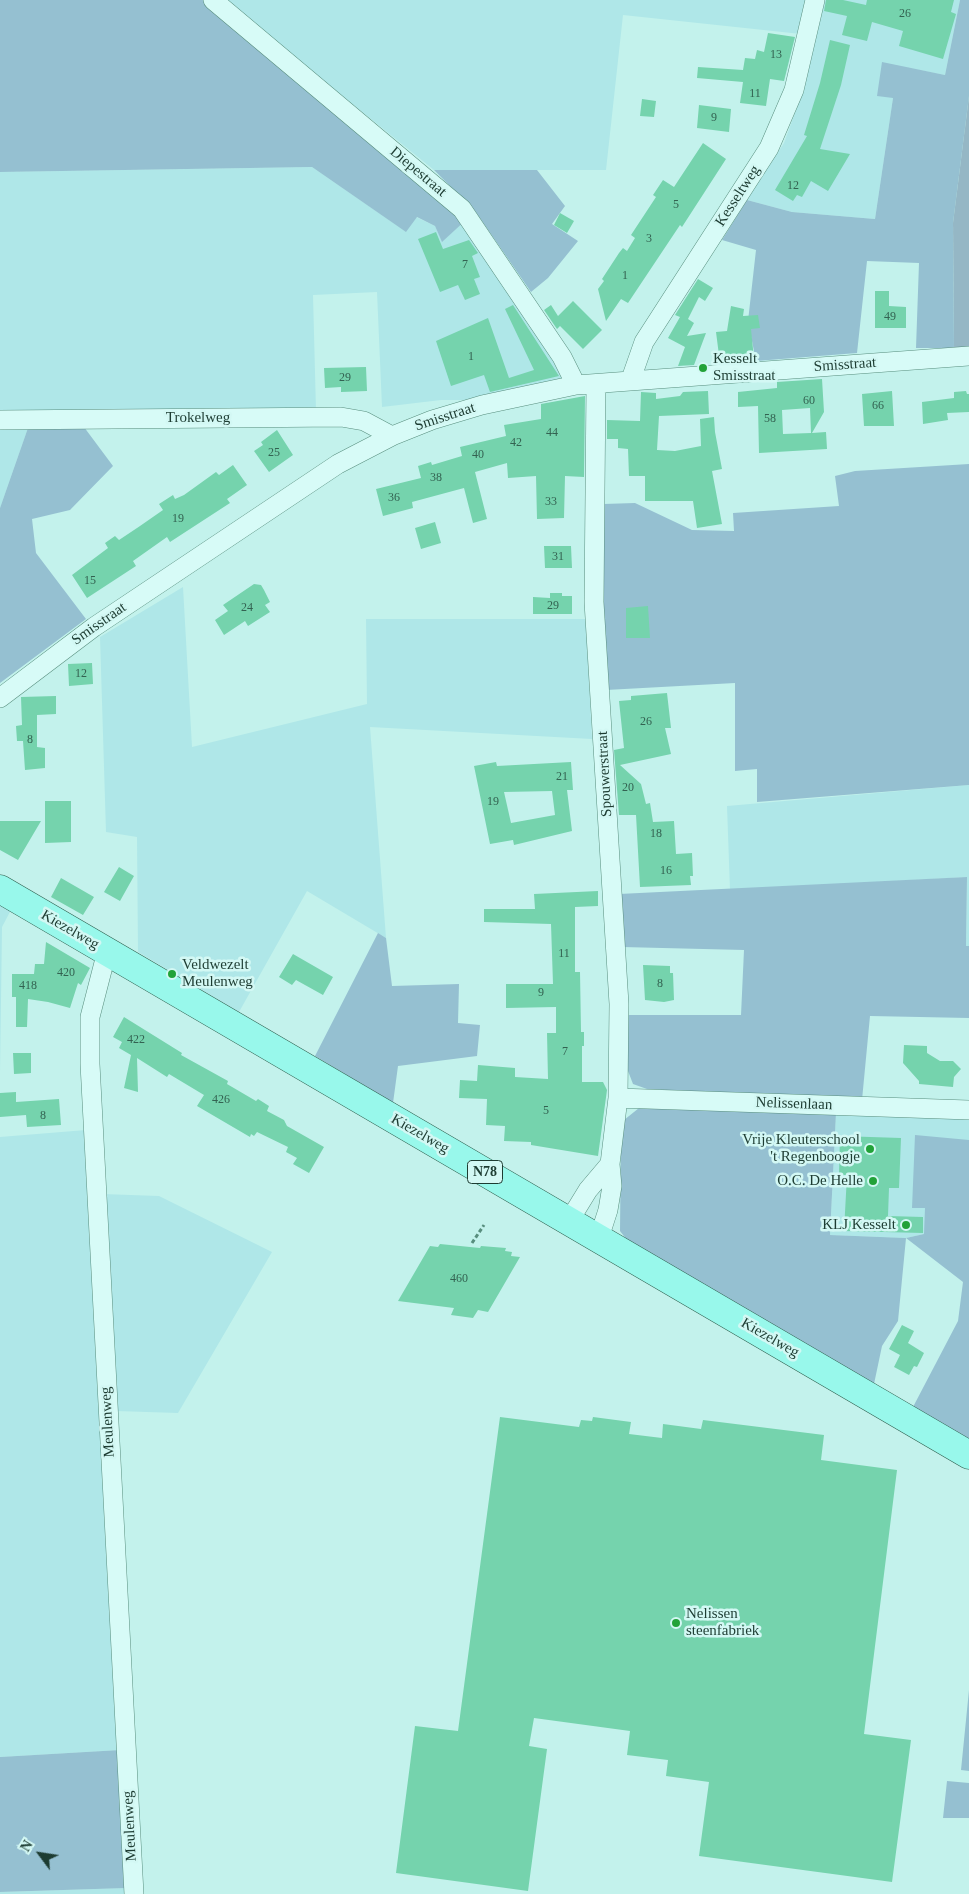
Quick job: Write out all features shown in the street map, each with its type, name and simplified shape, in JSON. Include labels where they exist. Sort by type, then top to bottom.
[{"type":"main road","name":"Kiezelweg","points":[[0,889],[969,1455]]},
{"type":"street","name":"Diepestraat","points":[[213,0],[462,209],[562,357],[576,385]]},
{"type":"street","name":"Kesseltweg","points":[[631,379],[644,342],[769,148],[794,90],[815,0]]},
{"type":"street","name":"Smisstraat","points":[[0,698],[94,626],[338,464],[392,436],[432,420],[474,408],[576,385],[631,379],[703,376],[969,356]]},
{"type":"street","name":"Spouwerstraat","points":[[596,384],[594,602],[619,1004],[618,1098],[610,1164],[612,1186],[608,1210],[599,1238]]},
{"type":"street","name":"Trokelweg","points":[[0,420],[341,417],[364,421],[392,436]]},
{"type":"street","name":"Meulenweg","points":[[106,951],[90,1018],[90,1064],[134,1894]]},
{"type":"street","name":"Nelissenlaan","points":[[618,1098],[969,1110]]},
{"type":"street","points":[[569,1221],[588,1190],[610,1164]]},
{"type":"path","points":[[472,1243],[484,1225]]},
{"type":"shaded area","points":[[0,0],[206,0],[467,219],[442,242],[435,226],[417,217],[406,232],[312,167],[0,172]]},
{"type":"shaded area","points":[[224,0],[808,0],[801,34],[623,15],[606,170],[434,170]]},
{"type":"shaded area","points":[[824,0],[960,0],[945,75],[882,63],[893,98],[875,219],[792,212],[747,200],[784,143],[803,91]]},
{"type":"shaded area","points":[[960,0],[969,0],[969,96],[953,223],[954,348],[916,348],[919,263],[867,261],[857,353],[756,361],[748,321],[756,250],[722,240],[747,200],[792,212],[875,219],[893,98],[877,96],[882,62],[945,75]]},
{"type":"shaded area","points":[[969,96],[969,347],[954,348],[953,223]]},
{"type":"shaded area","points":[[312,167],[405,231],[416,217],[435,226],[442,241],[467,219],[569,379],[470,400],[441,400],[382,407],[377,292],[313,295],[316,411],[0,412],[0,172]]},
{"type":"shaded area","points":[[434,170],[537,170],[565,206],[552,224],[578,241],[548,278],[531,292],[475,211]]},
{"type":"shaded area","points":[[0,425],[29,425],[0,508]]},
{"type":"shaded area","points":[[29,425],[84,427],[113,466],[70,510],[32,519],[36,553],[86,619],[0,683],[0,508]]},
{"type":"shaded area","points":[[969,464],[969,785],[757,802],[757,769],[735,771],[735,683],[606,690],[603,615],[603,504],[635,503],[692,530],[734,531],[733,513],[839,506],[835,476],[855,471]]},
{"type":"shaded area","points":[[183,587],[192,747],[367,704],[366,619],[586,619],[592,739],[370,727],[386,938],[307,891],[239,1012],[138,952],[137,837],[106,832],[100,637]]},
{"type":"shaded area","points":[[969,785],[969,946],[966,946],[967,877],[730,890],[727,806]]},
{"type":"shaded area","points":[[967,877],[966,946],[969,946],[969,1018],[870,1016],[862,1100],[647,1089],[633,1084],[628,1071],[625,1015],[741,1015],[744,950],[622,947],[619,894]]},
{"type":"shaded area","points":[[0,901],[12,908],[2,927],[0,1073]]},
{"type":"shaded area","points":[[378,933],[386,938],[392,986],[459,984],[458,1023],[480,1025],[477,1056],[398,1066],[393,1103],[315,1056]]},
{"type":"shaded area","points":[[639,1108],[836,1113],[830,1235],[906,1238],[898,1321],[882,1346],[874,1384],[627,1240],[620,1231],[621,1132],[624,1120]]},
{"type":"shaded area","points":[[836,1113],[969,1119],[969,1235],[924,1234],[906,1238],[830,1235]]},
{"type":"shaded area","points":[[86,1130],[120,1750],[0,1757],[0,1137]]},
{"type":"shaded area","points":[[915,1135],[969,1140],[969,1439],[913,1407],[958,1321],[963,1282],[906,1238],[924,1234],[925,1208],[912,1208]]},
{"type":"shaded area","points":[[102,1194],[159,1196],[272,1252],[178,1413],[116,1411]]},
{"type":"shaded area","points":[[969,1690],[969,1771],[961,1770]]},
{"type":"shaded area","points":[[120,1750],[127,1888],[0,1892],[0,1757]]},
{"type":"shaded area","points":[[947,1781],[969,1783],[969,1818],[943,1818]]},
{"type":"shaded area","points":[[127,1888],[127,1894],[0,1894],[0,1892]]},
{"type":"building","points":[[826,0],[843,0],[866,5],[867,0],[954,0],[951,12],[956,14],[943,59],[899,46],[903,31],[872,22],[867,41],[842,35],[847,16],[824,11]]},
{"type":"building","points":[[768,33],[795,37],[784,81],[770,79],[766,106],[740,103],[743,82],[697,78],[698,67],[743,70],[745,58],[755,59],[757,50],[764,52]]},
{"type":"building","points":[[830,40],[850,45],[841,85],[820,149],[850,154],[828,191],[811,181],[802,197],[797,195],[793,201],[775,190],[807,136],[804,135],[820,83]]},
{"type":"building","points":[[642,99],[656,101],[654,117],[640,116]]},
{"type":"building","points":[[699,105],[731,109],[729,132],[697,128]]},
{"type":"building","points":[[703,143],[726,159],[682,227],[680,225],[628,303],[621,299],[606,321],[598,289],[604,281],[602,279],[623,248],[627,251],[635,238],[631,235],[656,197],[653,195],[663,180],[674,187]]},
{"type":"building","points":[[560,213],[574,221],[567,233],[554,225]]},
{"type":"building","points":[[436,232],[443,249],[469,240],[478,253],[472,256],[480,277],[474,279],[480,294],[465,300],[458,285],[440,292],[418,239]]},
{"type":"building","points":[[698,279],[713,288],[705,301],[699,297],[688,319],[694,323],[687,336],[706,333],[694,365],[678,366],[685,347],[668,338],[680,317],[675,315]]},
{"type":"building","points":[[875,291],[889,291],[889,306],[906,307],[906,328],[875,328]]},
{"type":"building","points":[[573,301],[602,330],[583,349],[560,326],[557,329],[544,310],[551,305],[558,316]]},
{"type":"building","points":[[513,305],[559,376],[490,392],[484,375],[451,386],[436,341],[488,318],[509,378],[534,370],[505,309]]},
{"type":"building","points":[[731,306],[744,309],[743,316],[758,315],[760,328],[751,329],[754,359],[720,363],[716,332],[727,331]]},
{"type":"building","points":[[366,367],[367,391],[341,392],[341,387],[325,388],[324,368]]},
{"type":"building","points":[[822,379],[824,412],[812,433],[826,432],[827,449],[759,453],[758,406],[738,407],[738,392],[777,388],[777,382]],"holes":[[[810,408],[811,433],[783,434],[782,410]]]},
{"type":"building","points":[[708,391],[709,414],[659,416],[657,450],[675,451],[701,446],[700,419],[714,417],[722,469],[712,471],[722,524],[697,528],[693,501],[645,501],[645,476],[629,476],[628,449],[618,448],[618,439],[607,439],[607,420],[640,421],[641,392],[656,393],[656,399],[680,396],[683,392]]},
{"type":"building","points":[[892,391],[894,426],[864,426],[862,394]]},
{"type":"building","points":[[966,391],[969,394],[969,412],[947,413],[948,420],[923,424],[922,402],[954,398],[954,392]]},
{"type":"building","points":[[585,396],[584,477],[565,476],[564,518],[537,519],[536,476],[508,478],[507,463],[475,472],[487,519],[473,523],[464,488],[412,502],[413,508],[383,516],[376,489],[421,478],[418,466],[431,462],[432,465],[462,456],[460,447],[506,436],[504,425],[541,419],[541,404]]},
{"type":"building","points":[[277,430],[293,455],[269,472],[254,451],[263,445],[261,442]]},
{"type":"building","points":[[233,465],[247,485],[227,499],[230,503],[170,542],[167,537],[133,561],[136,566],[87,598],[72,575],[108,548],[105,543],[115,536],[119,540],[163,510],[159,504],[173,495],[175,499],[184,495],[216,472],[219,475]]},
{"type":"building","points":[[435,522],[441,543],[421,549],[415,528]]},
{"type":"building","points":[[544,546],[571,546],[572,568],[545,568]]},
{"type":"building","points":[[254,584],[261,585],[264,590],[270,602],[265,605],[270,612],[248,626],[245,621],[224,635],[215,620],[228,611],[223,605]]},
{"type":"building","points":[[550,593],[562,593],[562,596],[572,596],[572,614],[533,614],[533,597],[550,598]]},
{"type":"building","points":[[648,606],[650,638],[626,638],[626,608]]},
{"type":"building","points":[[92,663],[93,684],[69,686],[68,664]]},
{"type":"building","points":[[667,693],[671,728],[665,728],[671,754],[620,765],[641,784],[646,804],[650,803],[653,822],[674,821],[676,854],[692,853],[693,876],[690,876],[691,885],[640,887],[636,815],[619,815],[614,750],[624,748],[619,701],[631,700],[631,696]]},
{"type":"building","points":[[56,696],[56,714],[37,715],[37,747],[45,748],[45,768],[25,770],[23,741],[17,741],[16,726],[22,725],[21,697]]},
{"type":"building","points":[[496,762],[497,766],[571,762],[573,790],[567,790],[572,831],[514,845],[513,840],[490,844],[474,766]],"holes":[[[552,791],[555,815],[511,823],[504,792]]]},
{"type":"building","points":[[45,801],[71,801],[71,842],[45,843]]},
{"type":"building","points":[[0,821],[41,821],[18,860],[0,850]]},
{"type":"building","points":[[119,867],[134,876],[120,901],[104,892]]},
{"type":"building","points":[[61,878],[94,897],[83,915],[51,897]]},
{"type":"building","points":[[598,891],[598,906],[575,907],[575,972],[580,972],[581,1032],[584,1032],[582,1082],[603,1082],[607,1090],[598,1156],[531,1145],[531,1142],[504,1141],[505,1126],[486,1125],[487,1099],[459,1098],[460,1080],[477,1081],[478,1065],[515,1068],[515,1077],[548,1079],[547,1033],[556,1033],[556,1007],[506,1008],[506,984],[553,984],[551,924],[484,922],[484,909],[535,909],[534,894]]},
{"type":"building","points":[[46,942],[90,968],[81,985],[78,983],[70,1008],[28,999],[27,1027],[16,1027],[16,997],[12,997],[12,974],[34,974],[35,964],[44,964]]},
{"type":"building","points":[[293,954],[333,977],[323,995],[296,980],[292,985],[279,977]]},
{"type":"building","points":[[643,965],[670,966],[670,973],[673,973],[674,1000],[664,1002],[645,1000]]},
{"type":"building","points":[[124,1017],[182,1053],[181,1055],[228,1081],[227,1084],[256,1101],[258,1099],[269,1106],[267,1111],[284,1120],[287,1126],[324,1147],[309,1173],[293,1164],[297,1158],[286,1152],[288,1147],[257,1132],[254,1136],[251,1134],[250,1137],[197,1106],[204,1095],[169,1074],[167,1077],[137,1058],[138,1092],[124,1088],[131,1055],[119,1048],[122,1042],[113,1037]]},
{"type":"building","points":[[904,1045],[927,1046],[927,1053],[940,1061],[953,1061],[961,1069],[954,1077],[953,1087],[919,1084],[919,1081],[903,1063]]},
{"type":"building","points":[[13,1053],[31,1053],[31,1073],[14,1074]]},
{"type":"building","points":[[16,1092],[16,1102],[59,1099],[61,1125],[27,1127],[26,1115],[0,1117],[0,1093]]},
{"type":"building","name":"O.C. De Helle","points":[[840,1136],[901,1138],[899,1188],[889,1188],[888,1216],[923,1217],[923,1233],[844,1231],[847,1175],[839,1175]]},
{"type":"building","points":[[440,1244],[480,1248],[481,1246],[506,1248],[505,1251],[512,1252],[511,1256],[520,1257],[488,1312],[478,1310],[473,1318],[451,1315],[454,1308],[398,1301],[430,1246],[438,1247]]},
{"type":"building","points":[[902,1325],[914,1331],[908,1343],[924,1353],[917,1367],[914,1366],[909,1375],[894,1367],[900,1355],[889,1349]]},
{"type":"building","name":"Nelissen steenfabriek","points":[[500,1417],[579,1427],[581,1420],[592,1421],[593,1417],[631,1422],[629,1434],[662,1438],[663,1424],[701,1429],[703,1420],[824,1435],[821,1460],[897,1470],[864,1734],[911,1740],[892,1882],[699,1856],[709,1782],[666,1776],[668,1760],[627,1755],[630,1731],[534,1718],[529,1746],[547,1749],[528,1891],[396,1873],[415,1726],[458,1731]]},
{"type":"place","name":"Kesselt Smisstraat","points":[[703,368]]},
{"type":"place","name":"Veldwezelt Meulenweg","points":[[172,974]]},
{"type":"place","name":"Vrije Kleuterschool 't Regenboogje","points":[[870,1149]]},
{"type":"place","name":"O.C. De Helle","points":[[873,1181]]},
{"type":"place","name":"KLJ Kesselt","points":[[906,1225]]},
{"type":"place","name":"Nelissen steenfabriek","points":[[676,1623]]}]
